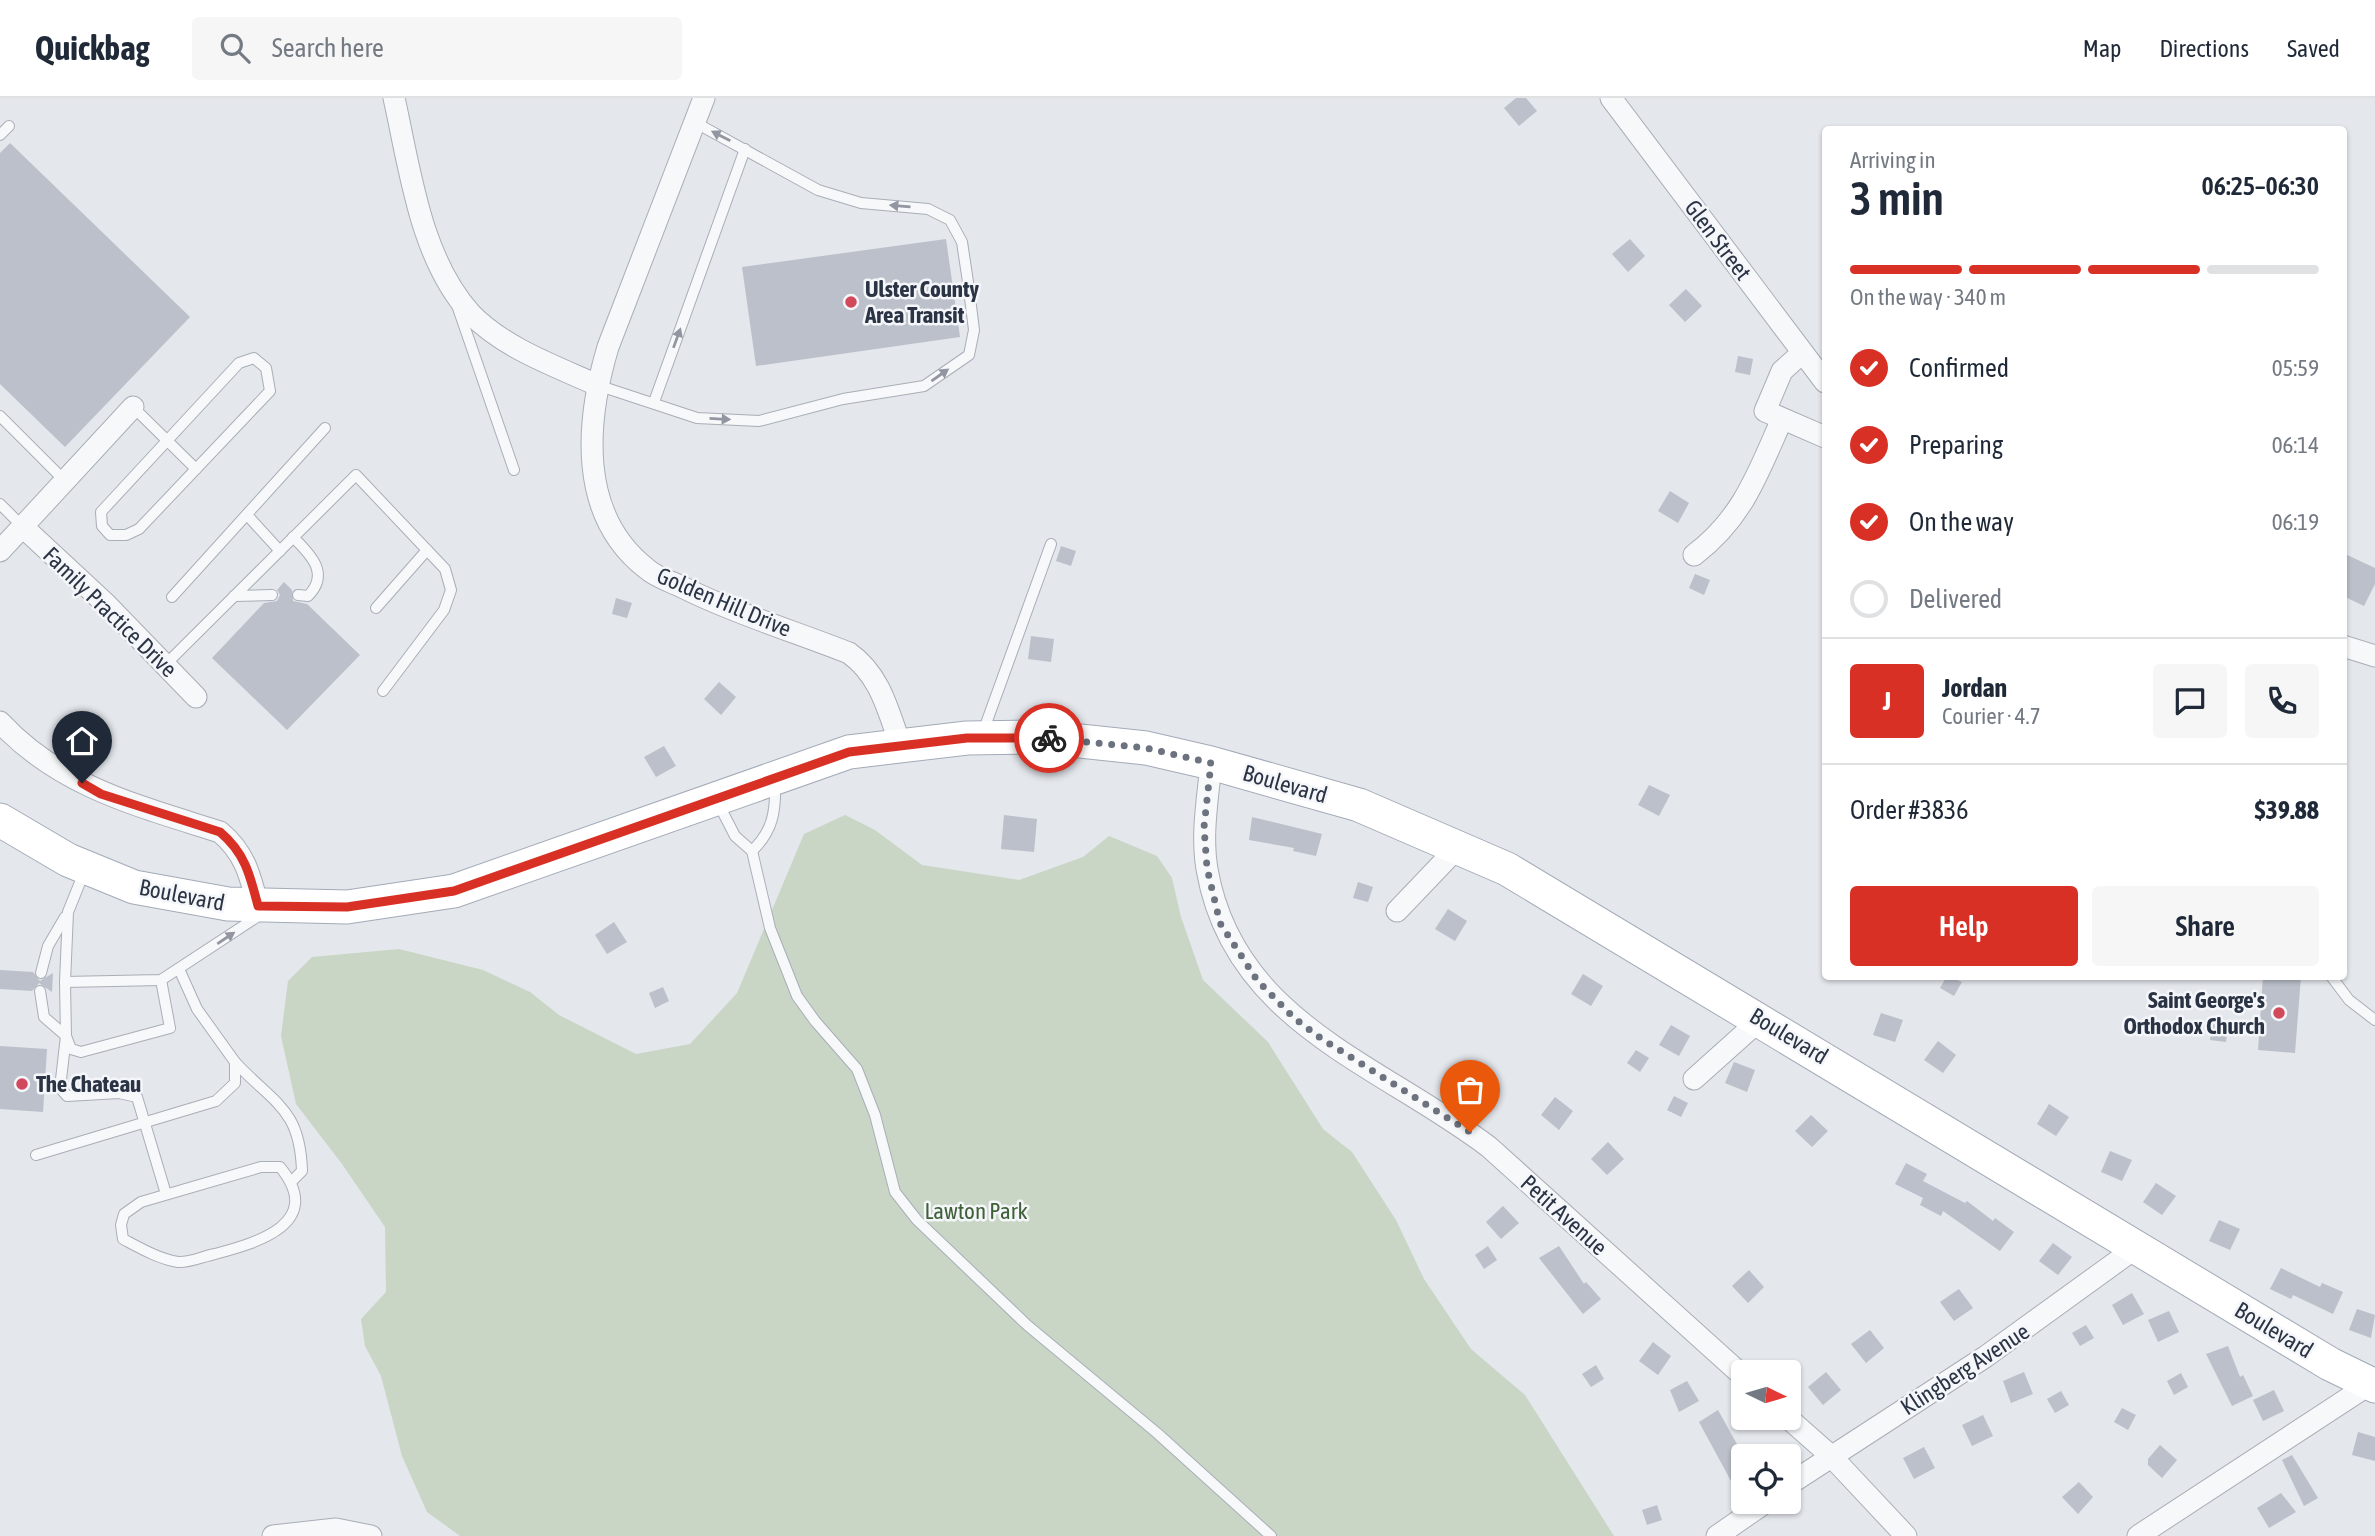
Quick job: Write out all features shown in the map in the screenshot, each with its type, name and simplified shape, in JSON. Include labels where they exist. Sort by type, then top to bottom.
[{"type":"main road","name":"Boulevard","points":[[0,820],[86,867],[134,887],[228,904],[347,907],[454,891],[849,752],[900,744],[1042,737],[1146,748],[1211,763],[1359,805],[1507,869],[1761,1019],[2330,1364],[2373,1385]]},
{"type":"street","points":[[394,98],[413,186],[433,249],[452,289],[473,315],[523,351],[597,385]]},
{"type":"street","name":"Golden Hill Drive","points":[[704,98],[608,347],[597,385],[590,433],[592,466],[601,502],[620,542],[647,570],[704,598],[856,657],[878,684],[900,744]]},
{"type":"street","name":"Glen Street","points":[[1611,98],[1822,378]]},
{"type":"street","points":[[1694,555],[1718,537],[1740,509],[1774,415],[1782,371],[1802,353]]},
{"type":"street","points":[[0,551],[133,407]]},
{"type":"street","points":[[1774,415],[1822,436]]},
{"type":"street","name":"Family Practice Drive","points":[[23,527],[196,697]]},
{"type":"street","points":[[2347,647],[2375,656]]},
{"type":"street","points":[[0,722],[44,762],[101,794],[220,832],[236,845],[265,906]]},
{"type":"street","name":"Petit Avenue","points":[[1211,763],[1204,827],[1207,868],[1220,923],[1257,980],[1294,1018],[1322,1039],[1450,1117],[1489,1147],[1731,1365]]},
{"type":"street","points":[[1398,911],[1459,846]]},
{"type":"street","points":[[1693,1079],[1761,1019]]},
{"type":"street","name":"Klingberg Avenue","points":[[1801,1476],[1985,1357],[2137,1247]]},
{"type":"street","points":[[2138,1536],[2373,1385]]},
{"type":"street","points":[[1801,1430],[1830,1456],[1906,1536]]},
{"type":"street","points":[[1717,1536],[1749,1514]]},
{"type":"street","points":[[273,1536],[336,1530],[371,1536]]},
{"type":"lane","points":[[597,385],[697,418],[760,421],[843,399],[924,386],[969,355],[974,330],[968,282],[962,242],[950,220],[928,209],[861,203],[818,190],[696,124]]},
{"type":"lane","points":[[0,135],[9,126]]},
{"type":"lane","points":[[654,402],[746,149]]},
{"type":"lane","points":[[452,289],[514,470]]},
{"type":"lane","points":[[254,358],[266,368],[270,391],[139,529],[126,535],[110,535],[102,526],[101,512],[167,441],[239,363],[254,358]]},
{"type":"lane","points":[[133,407],[196,469]]},
{"type":"lane","points":[[0,416],[65,481]]},
{"type":"lane","points":[[172,597],[325,428]]},
{"type":"lane","points":[[165,665],[356,475],[445,569],[451,590],[444,610],[383,691]]},
{"type":"lane","points":[[0,504],[23,527]]},
{"type":"lane","points":[[248,516],[279,551]]},
{"type":"lane","points":[[293,537],[308,549],[316,566],[314,590],[308,596],[298,595]]},
{"type":"lane","points":[[981,738],[1051,544]]},
{"type":"lane","points":[[376,608],[427,550]]},
{"type":"lane","points":[[234,596],[272,595]]},
{"type":"lane","points":[[752,851],[766,838],[776,811],[775,778]]},
{"type":"lane","points":[[716,799],[735,836],[752,851],[770,928],[797,996],[814,1021],[857,1069],[875,1115],[895,1192],[918,1220],[1027,1325],[1157,1433],[1272,1536]]},
{"type":"lane","points":[[41,973],[48,946],[68,912],[86,867]]},
{"type":"lane","points":[[65,982],[161,980],[265,906]]},
{"type":"lane","points":[[68,912],[66,1036],[60,1088],[67,1096],[119,1093],[137,1097],[166,1195]]},
{"type":"lane","points":[[179,969],[197,1009],[235,1062],[291,1117],[298,1130],[302,1171],[292,1181]]},
{"type":"lane","points":[[40,991],[44,1017],[66,1036],[71,1049],[81,1052],[170,1028],[161,980]]},
{"type":"lane","points":[[2334,980],[2349,1000],[2375,1020]]},
{"type":"lane","points":[[36,1155],[216,1101],[235,1083],[235,1062]]},
{"type":"lane","points":[[261,1167],[280,1167],[292,1181],[295,1199],[290,1217],[278,1231],[260,1242],[180,1262],[147,1252],[123,1239],[121,1225],[124,1213],[141,1202],[166,1195],[261,1167]]},
{"type":"green space","name":"Lawton Park","points":[[845,815],[875,830],[922,865],[1019,880],[1083,857],[1109,836],[1157,856],[1172,878],[1181,917],[1203,980],[1268,1042],[1323,1129],[1352,1152],[1396,1220],[1424,1279],[1471,1349],[1525,1395],[1614,1536],[460,1536],[427,1512],[402,1456],[381,1376],[365,1346],[361,1319],[386,1292],[385,1227],[296,1104],[281,1036],[288,981],[312,957],[399,949],[483,970],[530,992],[559,1015],[636,1054],[690,1044],[737,993],[804,834]]},
{"type":"building","points":[[1516,98],[1526,98],[1537,111],[1519,126],[1504,108]]},
{"type":"building","points":[[10,143],[190,317],[65,447],[0,384],[0,153]]},
{"type":"building","name":"Ulster County Area Transit","points":[[946,239],[960,337],[756,366],[742,267]]},
{"type":"building","points":[[1630,239],[1645,256],[1628,272],[1612,254]]},
{"type":"building","points":[[1686,289],[1702,306],[1685,322],[1669,305]]},
{"type":"building","points":[[1738,356],[1753,359],[1750,375],[1735,372]]},
{"type":"building","points":[[1670,491],[1689,503],[1678,523],[1658,511]]},
{"type":"building","points":[[1061,546],[1076,551],[1071,566],[1056,561]]},
{"type":"building","points":[[2347,555],[2375,568],[2375,584],[2364,606],[2347,598]]},
{"type":"building","points":[[1695,574],[1710,580],[1704,595],[1689,588]]},
{"type":"building","points":[[284,582],[292,590],[293,601],[307,604],[360,655],[287,730],[212,658],[264,603],[277,601],[280,595],[277,590]]},
{"type":"building","points":[[616,598],[632,603],[627,618],[612,614]]},
{"type":"building","points":[[1031,636],[1054,639],[1051,662],[1028,659]]},
{"type":"building","points":[[719,682],[736,697],[721,715],[704,699]]},
{"type":"building","points":[[664,746],[676,766],[656,777],[644,757]]},
{"type":"building","points":[[1649,785],[1670,795],[1659,816],[1638,805]]},
{"type":"building","points":[[1004,815],[1037,819],[1034,852],[1001,849]]},
{"type":"building","points":[[1252,817],[1322,834],[1316,856],[1293,851],[1294,848],[1249,840]]},
{"type":"building","points":[[1358,882],[1373,887],[1368,902],[1353,898]]},
{"type":"building","points":[[1448,909],[1467,921],[1455,941],[1435,929]]},
{"type":"building","points":[[614,922],[627,942],[607,954],[595,935]]},
{"type":"building","points":[[0,970],[33,972],[40,981],[53,973],[52,992],[39,983],[32,991],[0,989]]},
{"type":"building","points":[[1583,974],[1603,986],[1591,1006],[1571,994]]},
{"type":"building","points":[[1945,980],[1962,982],[1954,996],[1940,988]]},
{"type":"building","name":"Saint George's Orthodox Church","points":[[2263,980],[2301,980],[2295,1053],[2258,1050]]},
{"type":"building","points":[[663,987],[669,1001],[655,1008],[649,993]]},
{"type":"building","points":[[1881,1013],[1903,1020],[1895,1042],[1873,1035]]},
{"type":"building","points":[[2212,1024],[2228,1026],[2226,1042],[2210,1040]]},
{"type":"building","points":[[1671,1025],[1690,1036],[1679,1056],[1659,1045]]},
{"type":"building","points":[[1938,1041],[1956,1055],[1943,1073],[1924,1060]]},
{"type":"building","name":"The Chateau","points":[[0,1046],[47,1049],[43,1112],[0,1109]]},
{"type":"building","points":[[1636,1050],[1649,1058],[1640,1072],[1627,1063]]},
{"type":"building","points":[[1734,1062],[1755,1070],[1747,1092],[1725,1083]]},
{"type":"building","points":[[1674,1096],[1688,1103],[1681,1117],[1667,1110]]},
{"type":"building","points":[[1555,1097],[1573,1111],[1559,1130],[1541,1115]]},
{"type":"building","points":[[2049,1104],[2069,1117],[2056,1136],[2037,1124]]},
{"type":"building","points":[[1811,1115],[1828,1131],[1812,1147],[1795,1131]]},
{"type":"building","points":[[1608,1142],[1624,1159],[1607,1175],[1591,1159]]},
{"type":"building","points":[[2110,1151],[2132,1160],[2122,1181],[2101,1172]]},
{"type":"building","points":[[1906,1163],[1927,1174],[1923,1181],[1965,1203],[1967,1201],[1993,1221],[1995,1218],[2014,1232],[2000,1251],[1943,1211],[1941,1216],[1920,1205],[1923,1198],[1895,1184]]},
{"type":"building","points":[[2156,1183],[2176,1196],[2162,1215],[2143,1202]]},
{"type":"building","points":[[1503,1206],[1519,1223],[1501,1239],[1486,1222]]},
{"type":"building","points":[[2219,1220],[2240,1229],[2230,1250],[2209,1241]]},
{"type":"building","points":[[2053,1243],[2072,1257],[2058,1275],[2039,1261]]},
{"type":"building","points":[[1488,1246],[1497,1260],[1484,1269],[1475,1255]]},
{"type":"building","points":[[1559,1246],[1584,1284],[1586,1282],[1601,1299],[1583,1314],[1539,1258]]},
{"type":"building","points":[[2281,1268],[2320,1287],[2322,1283],[2343,1292],[2333,1314],[2293,1295],[2291,1299],[2270,1289]]},
{"type":"building","points":[[1749,1270],[1764,1287],[1748,1303],[1732,1286]]},
{"type":"building","points":[[1959,1289],[1973,1308],[1954,1321],[1940,1302]]},
{"type":"building","points":[[2132,1293],[2144,1314],[2123,1325],[2112,1305]]},
{"type":"building","points":[[2357,1309],[2375,1315],[2371,1338],[2349,1330]]},
{"type":"building","points":[[2169,1311],[2179,1332],[2158,1342],[2148,1320]]},
{"type":"building","points":[[2086,1325],[2094,1338],[2080,1346],[2072,1333]]},
{"type":"building","points":[[1870,1330],[1884,1348],[1866,1363],[1851,1344]]},
{"type":"building","points":[[1653,1342],[1671,1356],[1658,1375],[1639,1361]]},
{"type":"building","points":[[2228,1346],[2240,1377],[2243,1375],[2253,1396],[2232,1406],[2206,1354]]},
{"type":"building","points":[[1596,1365],[1604,1379],[1591,1387],[1582,1374]]},
{"type":"building","points":[[1826,1372],[1841,1390],[1823,1405],[1808,1387]]},
{"type":"building","points":[[2024,1372],[2033,1394],[2011,1403],[2003,1381]]},
{"type":"building","points":[[2181,1373],[2188,1387],[2174,1395],[2167,1381]]},
{"type":"building","points":[[1687,1381],[1699,1401],[1679,1412],[1670,1390]]},
{"type":"building","points":[[2274,1390],[2284,1411],[2263,1421],[2253,1400]]},
{"type":"building","points":[[2061,1391],[2069,1405],[2055,1413],[2047,1399]]},
{"type":"building","points":[[2122,1408],[2136,1415],[2128,1430],[2114,1422]]},
{"type":"building","points":[[1718,1410],[1737,1444],[1731,1444],[1731,1481],[1699,1422]]},
{"type":"building","points":[[1983,1415],[1993,1436],[1972,1446],[1962,1425]]},
{"type":"building","points":[[2358,1432],[2375,1437],[2375,1461],[2352,1455]]},
{"type":"building","points":[[2160,1445],[2177,1460],[2162,1478],[2148,1465],[2148,1459]]},
{"type":"building","points":[[1924,1447],[1935,1468],[1914,1479],[1903,1458]]},
{"type":"building","points":[[2292,1455],[2318,1498],[2304,1506],[2282,1460]]},
{"type":"building","points":[[2079,1482],[2093,1497],[2078,1514],[2062,1497]]},
{"type":"building","points":[[2281,1493],[2296,1512],[2269,1528],[2257,1508]]},
{"type":"building","points":[[1657,1505],[1662,1520],[1647,1525],[1642,1510]]},
{"type":"way so far","points":[[1049,738],[1146,748],[1211,763],[1204,827],[1207,868],[1220,923],[1257,980],[1294,1018],[1322,1039],[1470,1132]]},
{"type":"place","name":"Ulster County Area Transit","points":[[851,302]]},
{"type":"place","name":"Saint George's Orthodox Church","points":[[2279,1013]]},
{"type":"place","name":"The Chateau","points":[[22,1084]]},
{"type":"route","points":[[82,783],[101,794],[220,832],[236,845],[247,864],[258,906],[347,907],[454,891],[849,752],[967,738],[1049,738]]}]
